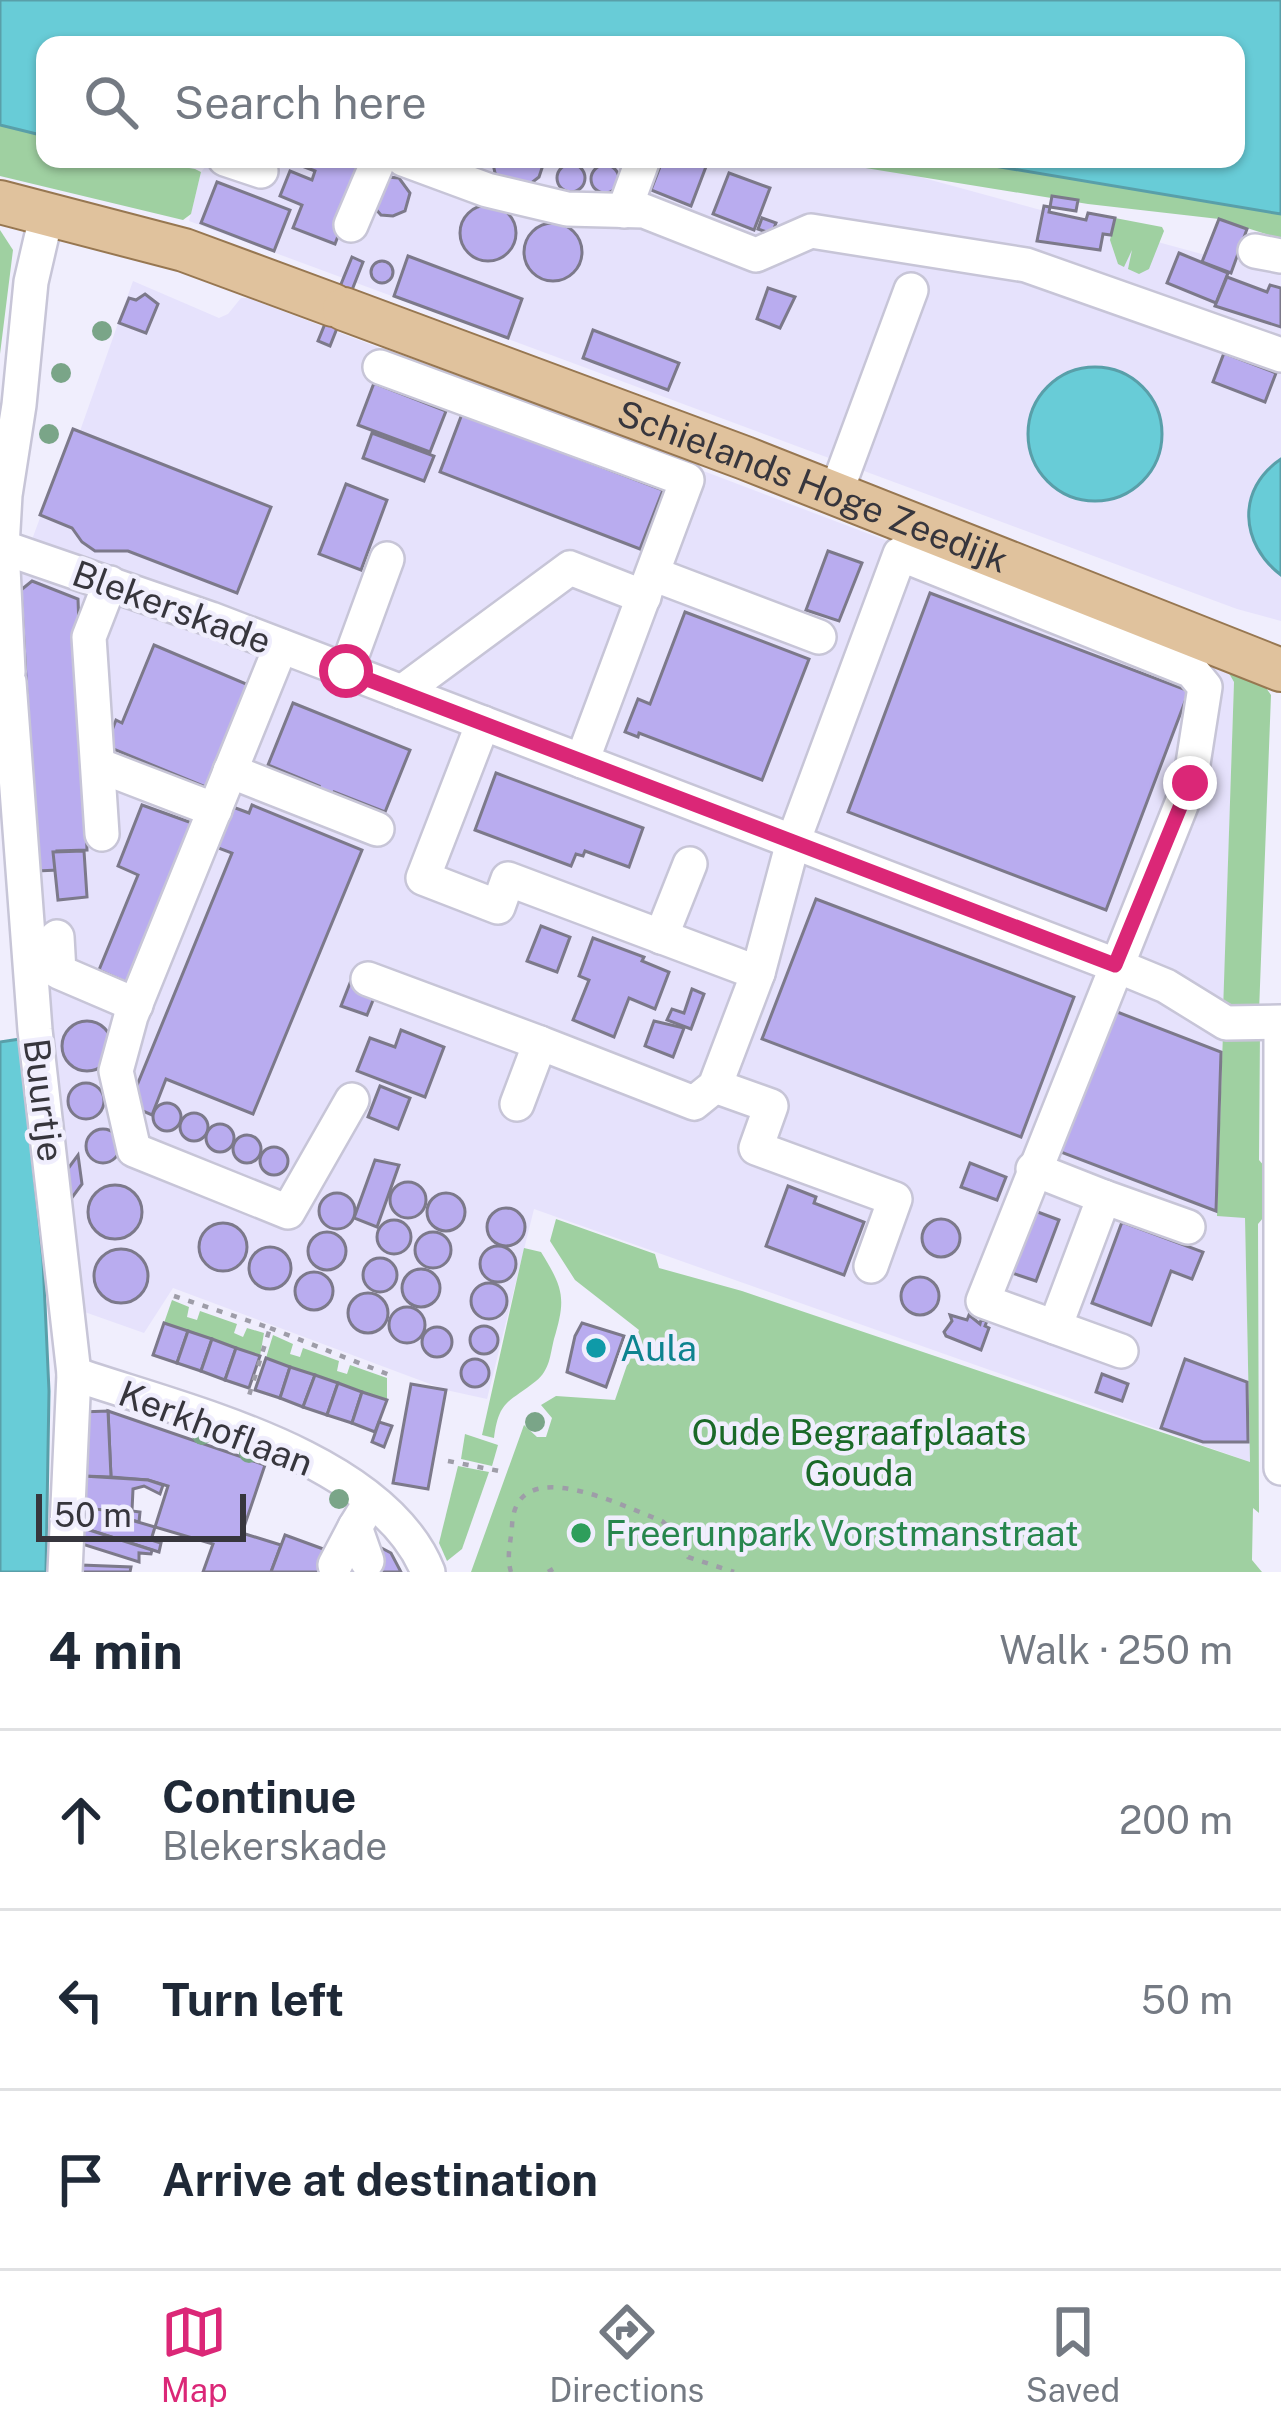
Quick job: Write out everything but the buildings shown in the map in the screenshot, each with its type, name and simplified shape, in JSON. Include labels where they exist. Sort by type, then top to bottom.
[{"type":"main road","name":"Schielands Hoge Zeedijk","points":[[0,202],[184,250],[835,495],[1281,670]]},
{"type":"street","points":[[255,168],[261,170]]},
{"type":"street","points":[[351,225],[375,168]]},
{"type":"street","points":[[427,168],[487,190],[567,209],[644,211],[756,255],[811,231],[1026,265],[1281,356]]},
{"type":"street","points":[[624,211],[640,168]]},
{"type":"street","name":"Buurtje","points":[[47,213],[32,282],[4,495],[2,548],[34,1030],[74,1374],[65,1572]]},
{"type":"street","points":[[835,495],[910,290]]},
{"type":"street","points":[[380,367],[687,479],[582,761]]},
{"type":"street","name":"Blekerskade","points":[[2,548],[280,646],[1115,965],[1166,986],[1226,1023],[1281,1024]]},
{"type":"street","points":[[368,979],[694,1103],[715,1086],[758,973],[794,842],[899,554],[1192,671],[1205,687],[1190,783],[983,1301],[1120,1351]]},
{"type":"street","points":[[346,671],[387,559]]},
{"type":"street","points":[[402,692],[570,568],[648,585],[819,637]]},
{"type":"street","points":[[102,835],[89,637],[110,584]]},
{"type":"street","points":[[280,646],[136,1005],[116,1071],[134,1150],[288,1212],[352,1100]]},
{"type":"street","points":[[483,723],[423,878],[498,907],[508,879],[758,973]]},
{"type":"street","points":[[98,764],[214,810]]},
{"type":"street","points":[[230,771],[377,829]]},
{"type":"street","points":[[661,937],[690,864]]},
{"type":"street","points":[[57,937],[59,972],[136,1005]]},
{"type":"street","points":[[1281,1024],[1281,1468]]},
{"type":"street","points":[[517,1104],[540,1043]]},
{"type":"street","points":[[715,1086],[771,1106],[756,1148],[895,1199],[871,1266]]},
{"type":"street","points":[[1033,1169],[1188,1227]]},
{"type":"street","points":[[1054,1327],[1104,1197]]},
{"type":"street","name":"Kerkhoflaan","points":[[74,1374],[298,1456],[363,1514],[409,1536],[428,1572]]},
{"type":"street","points":[[352,1566],[363,1514]]},
{"type":"path","points":[[174,1296],[394,1377]]},
{"type":"path","points":[[232,1429],[253,1389],[270,1328]]},
{"type":"path","points":[[448,1461],[499,1471]]},
{"type":"path","points":[[511,1572],[512,1516],[521,1500],[537,1487],[556,1484],[662,1521],[688,1557],[734,1572]]},
{"type":"shaded area","points":[[204,168],[887,168],[1209,256],[1281,268],[1281,621],[1237,609],[189,221]]},
{"type":"shaded area","points":[[133,281],[219,318],[241,298],[248,298],[1227,670],[1234,682],[1217,1215],[1245,1217],[1250,1462],[534,1209],[487,1399],[446,1390],[173,1288],[144,1333],[79,1310],[51,1104],[14,588],[73,429],[80,431]]},
{"type":"green space","points":[[0,125],[36,134],[36,168],[189,168],[201,172],[191,214],[183,220],[0,176]]},
{"type":"green space","points":[[866,168],[1007,168],[1281,214],[1281,239],[1219,219],[1088,204]]},
{"type":"green space","points":[[1115,218],[1162,227],[1149,269],[1139,274],[1128,269],[1132,250],[1124,267],[1118,264],[1110,240]]},
{"type":"green space","points":[[0,230],[13,250],[0,354]]},
{"type":"green space","points":[[1227,670],[1264,685],[1271,695],[1259,1012],[1223,1012],[1234,682]]},
{"type":"green space","name":"Oude Begraafplaats Gouda","points":[[1260,1030],[1259,1160],[1265,1167],[1263,1218],[1258,1224],[1259,1513],[1253,1508],[1252,1560],[1262,1572],[471,1572],[524,1425],[537,1437],[546,1437],[552,1418],[541,1405],[556,1396],[615,1400],[639,1330],[575,1280],[550,1241],[556,1219],[655,1254],[659,1268],[742,1291],[1250,1462],[1245,1218],[1217,1216],[1223,1031]]},
{"type":"green space","points":[[524,1248],[541,1252],[549,1265],[561,1294],[560,1314],[544,1372],[502,1409],[494,1438],[482,1435]]},
{"type":"green space","points":[[172,1300],[189,1307],[187,1317],[197,1320],[200,1311],[237,1324],[234,1333],[243,1337],[247,1328],[264,1333],[260,1356],[164,1323]]},
{"type":"green space","points":[[273,1335],[293,1344],[290,1354],[300,1357],[303,1348],[339,1361],[337,1371],[347,1374],[350,1365],[387,1378],[387,1400],[266,1358]]},
{"type":"green space","points":[[465,1434],[498,1445],[492,1466],[461,1459]]},
{"type":"green space","points":[[458,1466],[489,1472],[462,1549],[447,1561],[439,1543]]},
{"type":"water","points":[[0,0],[1281,0],[1281,214],[1007,168],[1245,168],[1245,36],[36,36],[36,134],[0,125]]},
{"type":"water","points":[[1095,367],[1121,372],[1142,387],[1157,408],[1162,434],[1157,460],[1142,481],[1121,496],[1095,501],[1069,496],[1048,481],[1033,460],[1028,434],[1033,408],[1048,387],[1069,372]]},
{"type":"water","points":[[1281,459],[1281,575],[1257,548],[1249,517],[1256,485]]},
{"type":"water","points":[[20,1039],[43,1260],[49,1391],[46,1572],[0,1572],[0,1042]]},
{"type":"place","name":"Aula","points":[[596,1348]]},
{"type":"place","name":"Freerunpark Vorstmanstraat","points":[[581,1533]]},
{"type":"route","points":[[346,671],[1115,965],[1190,783]]}]
